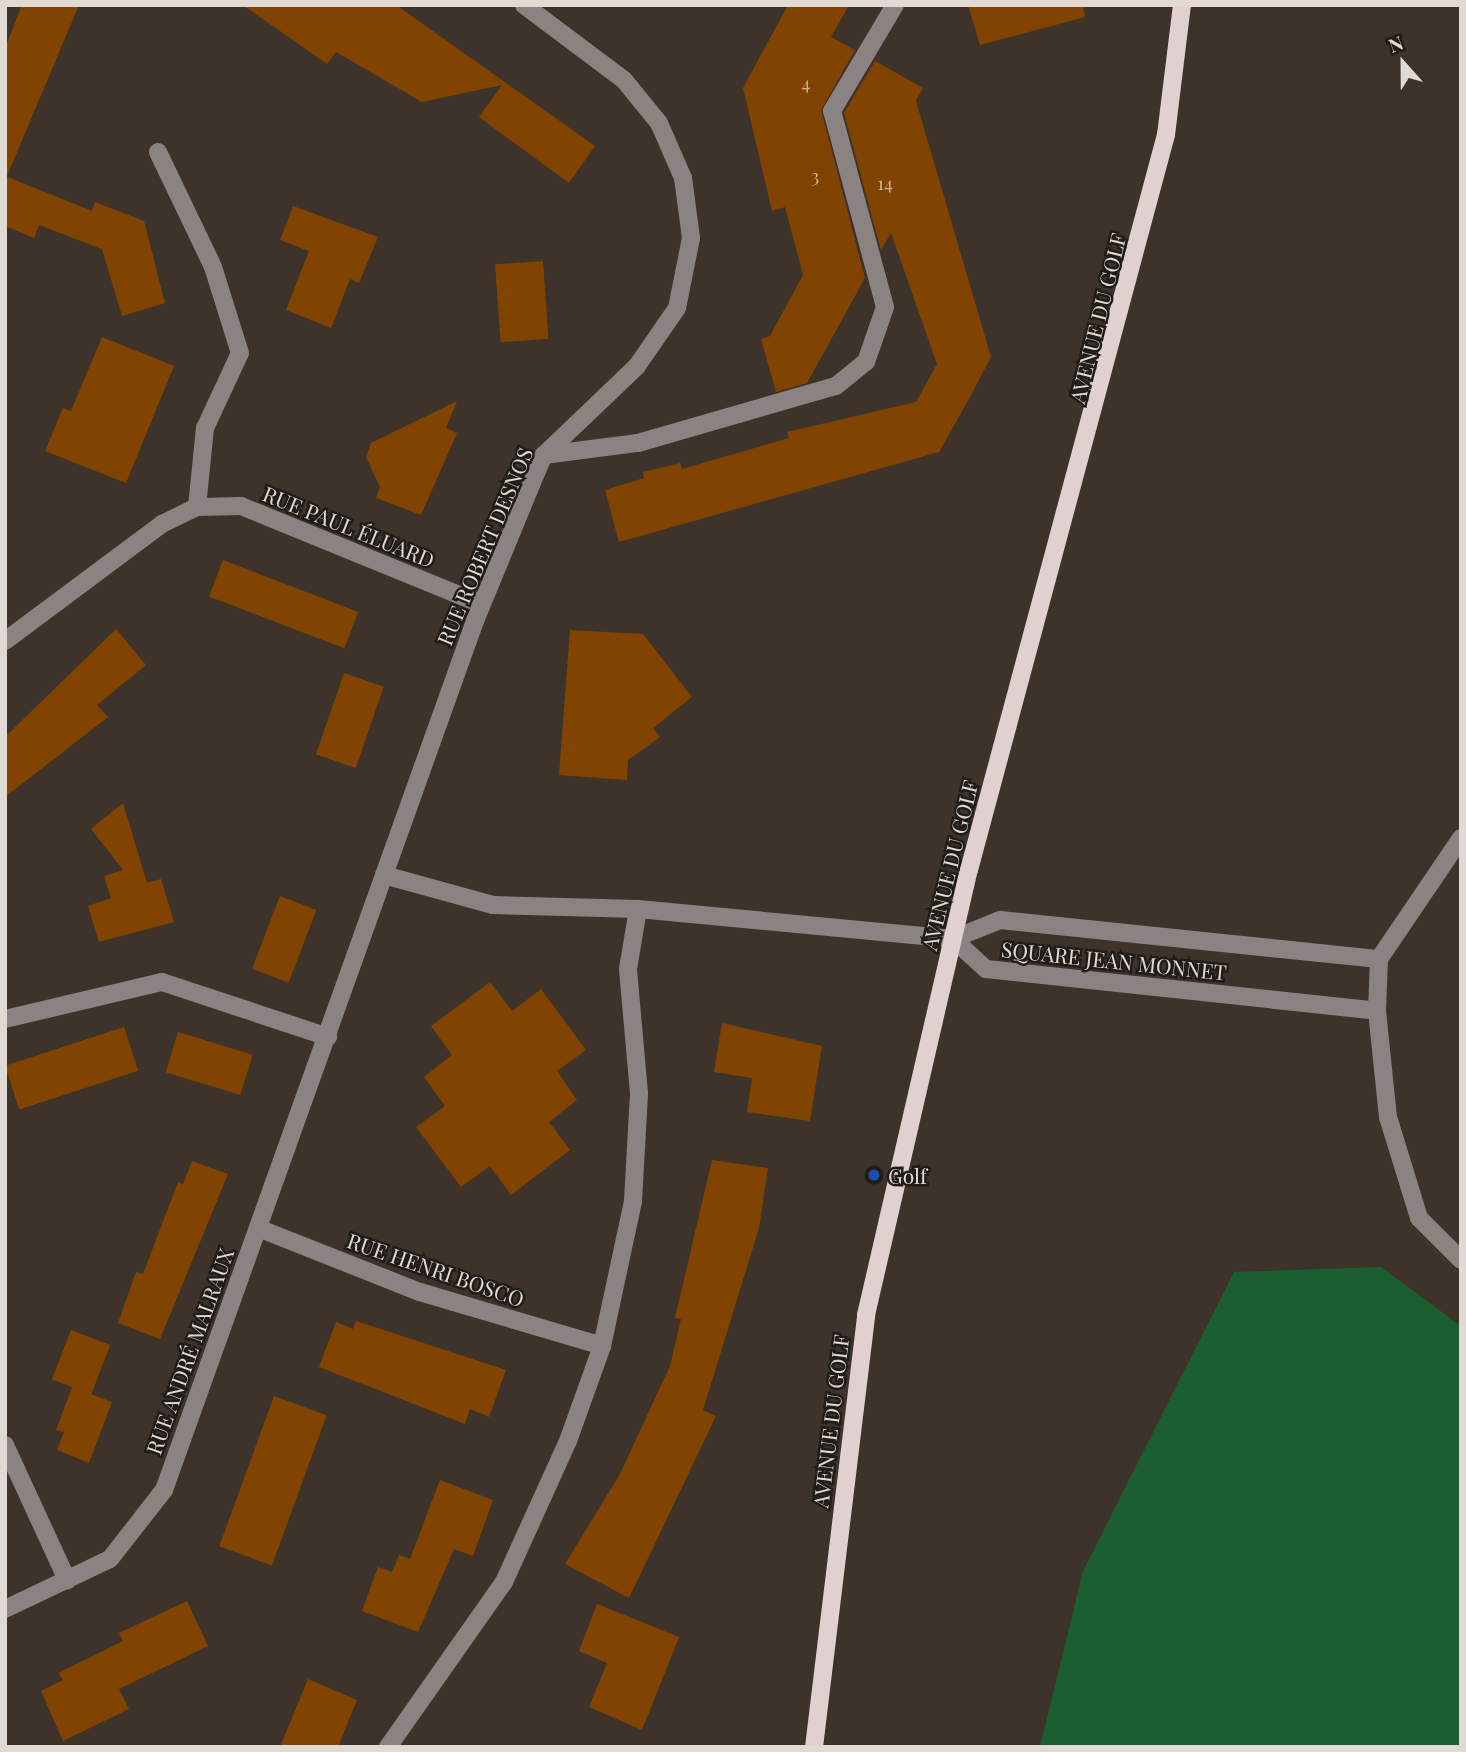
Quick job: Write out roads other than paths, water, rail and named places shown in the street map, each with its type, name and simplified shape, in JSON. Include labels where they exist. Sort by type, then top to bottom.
[{"type":"main road","name":"AVENUE DU GOLF","points":[[814,1747],[866,1315],[953,939],[1166,135],[1182,5]]},
{"type":"street","name":"RUE ROBERT DESNOS","points":[[384,875],[481,604],[544,455],[637,366],[677,308],[691,238],[683,178],[659,123],[624,80],[524,5]]},
{"type":"street","points":[[544,455],[638,443],[797,398],[836,386],[866,362],[885,307],[832,111],[895,5]]},
{"type":"street","points":[[158,152],[213,267],[240,354],[205,428],[197,507]]},
{"type":"street","name":"RUE PAUL ÉLUARD","points":[[5,641],[162,524],[197,507],[241,506],[481,604]]},
{"type":"street","points":[[1461,838],[1379,959],[1377,1011],[1388,1117],[1419,1218],[1461,1260]]},
{"type":"street","points":[[384,875],[493,905],[638,909],[953,939]]},
{"type":"street","name":"RUE ANDRÉ MALRAUX","points":[[5,1609],[110,1559],[164,1490],[384,875]]},
{"type":"street","points":[[388,1747],[504,1582],[568,1441],[601,1346],[633,1201],[639,1093],[628,968],[638,909]]},
{"type":"street","name":"SQUARE JEAN MONNET","points":[[1377,1011],[986,970],[953,939],[1000,920],[1379,959]]},
{"type":"street","points":[[5,1019],[162,982],[328,1037]]},
{"type":"street","name":"RUE HENRI BOSCO","points":[[258,1228],[419,1292],[601,1346]]},
{"type":"street","points":[[5,1445],[10,1463],[67,1580]]},
{"type":"place","name":"Golf","points":[[874,1175]]}]
